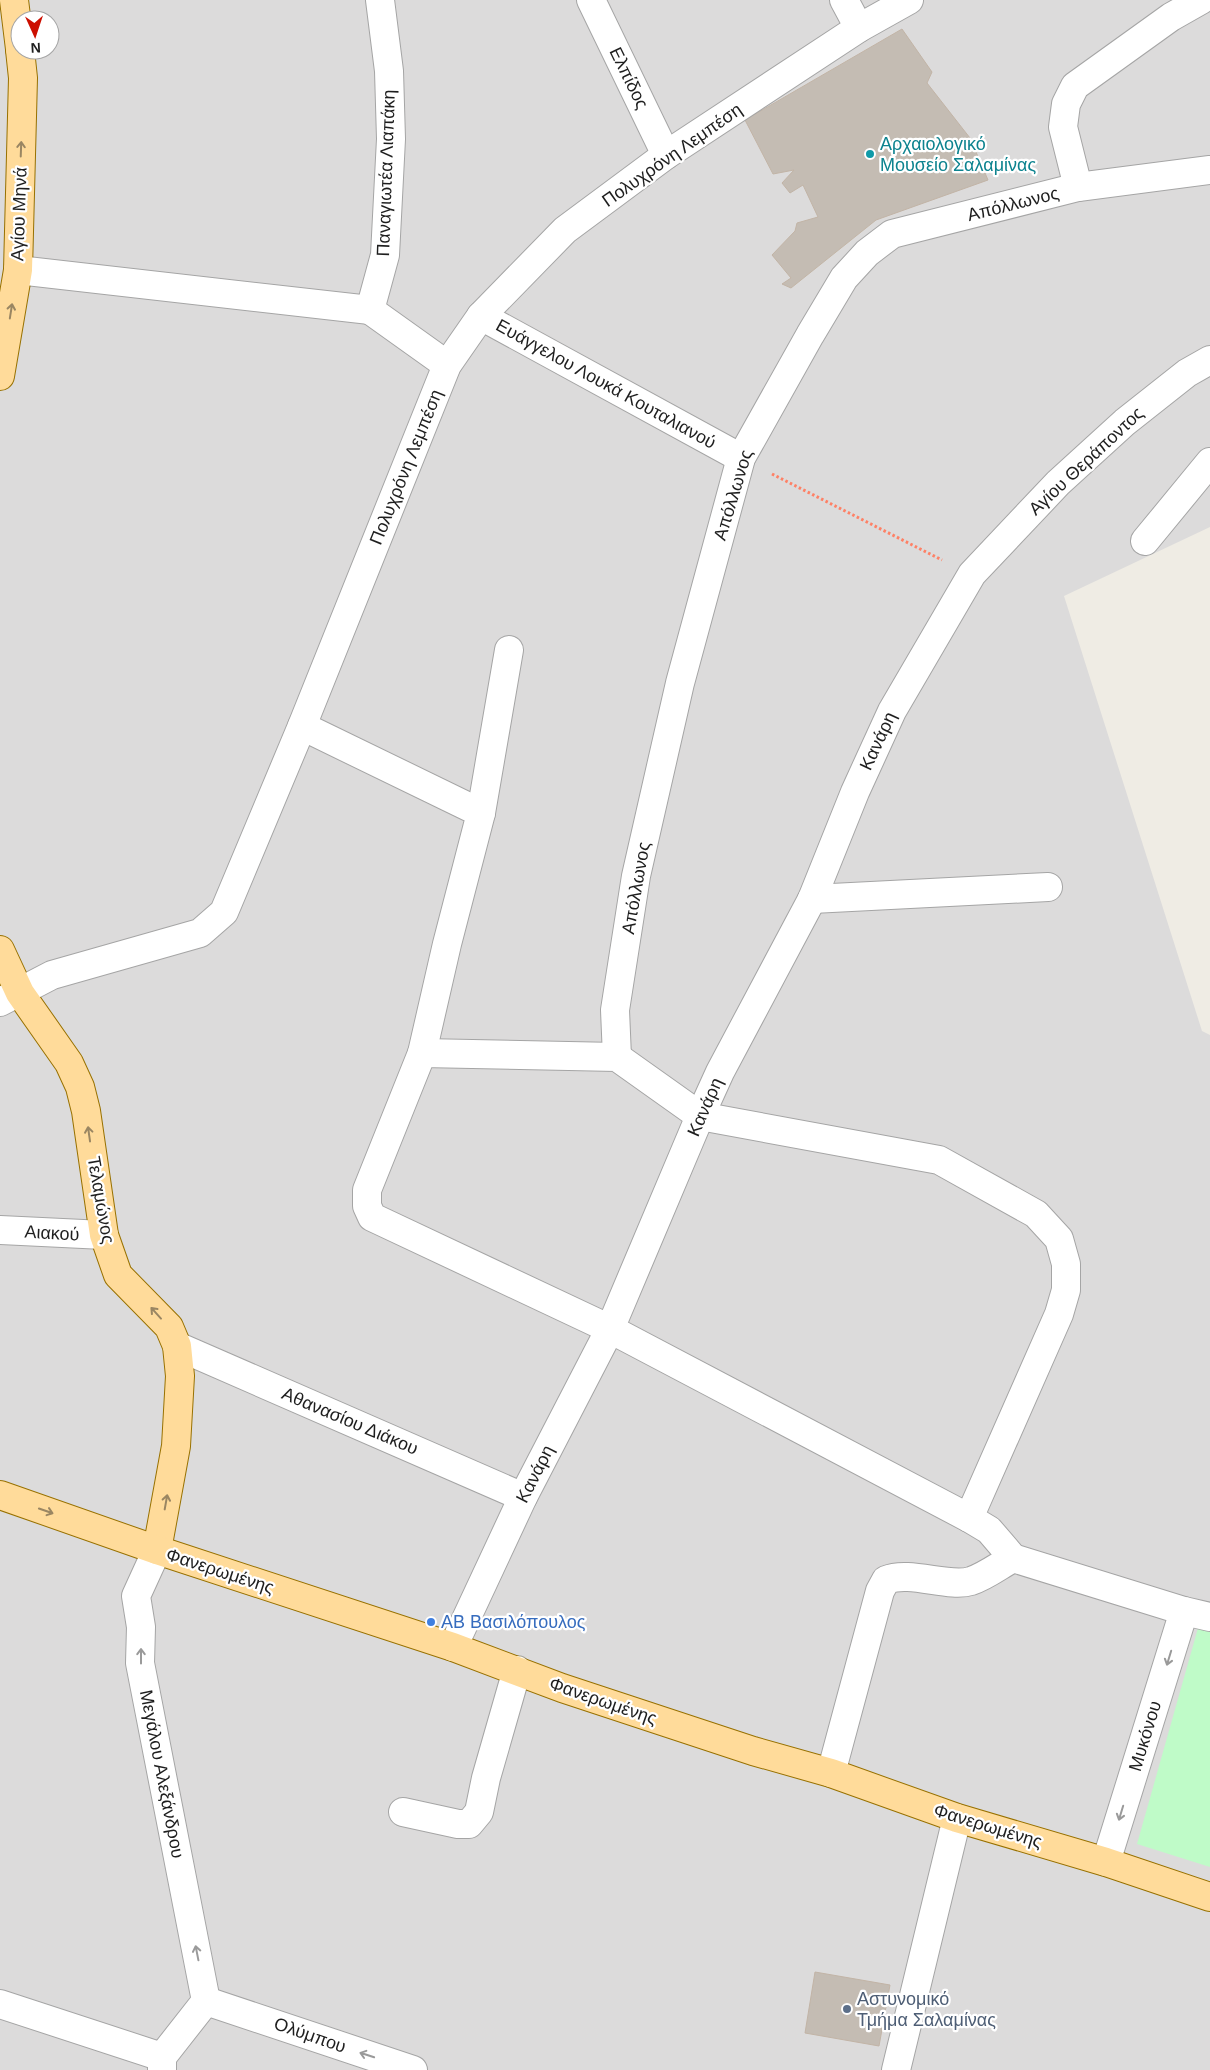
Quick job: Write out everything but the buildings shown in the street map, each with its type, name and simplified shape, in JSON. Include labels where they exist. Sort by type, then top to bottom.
[{"type":"main road","name":"Αγίου Μηνά","points":[[0,376],[18,270],[24,78],[22,60]]},
{"type":"main road","points":[[0,950],[10,998]]},
{"type":"main road","name":"Τελαμώνος","points":[[10,998],[69,1063],[80,1087],[86,1112],[104,1235],[118,1275],[169,1327],[177,1346],[180,1376],[176,1446],[157,1550]]},
{"type":"main road","name":"Φανερωμένης","points":[[0,1495],[157,1550],[453,1647],[572,1691],[753,1751],[831,1773],[956,1818],[1106,1862],[1210,1896]]},
{"type":"street","name":"Παναγιωτέα Λιαπάκη","points":[[370,310],[385,255],[391,139],[389,71],[380,0]]},
{"type":"street","name":"Ελπίδος","points":[[591,0],[666,155]]},
{"type":"street","points":[[844,0],[859,28]]},
{"type":"street","name":"Πολυχρόνη Λεμπέση","points":[[10,998],[52,976],[200,932],[224,912],[302,726],[447,365],[481,316],[565,230],[666,155],[859,28],[909,0]]},
{"type":"street","points":[[1078,187],[1063,127],[1066,104],[1075,86],[1171,17],[1200,0]]},
{"type":"street","name":"Απόλλωνος","points":[[617,1056],[616,1010],[636,876],[680,683],[741,458],[844,278],[866,253],[892,234],[1078,187],[1210,170]]},
{"type":"street","points":[[18,270],[370,310],[447,365]]},
{"type":"street","name":"Ευάγγελου Λουκά Κουταλιανού","points":[[481,316],[741,458]]},
{"type":"street","name":"Αγίου Θεράποντος","points":[[972,574],[1058,483],[1125,422],[1188,373],[1210,360]]},
{"type":"street","points":[[1145,541],[1210,462]]},
{"type":"street","name":"Κανάρη","points":[[453,1647],[523,1497],[610,1329],[720,1072],[812,899],[855,792],[892,711],[972,574]]},
{"type":"street","points":[[510,650],[481,813],[447,944],[422,1053],[368,1190],[367,1206],[372,1217],[610,1329],[969,1518],[989,1530],[1013,1558],[1210,1618]]},
{"type":"street","points":[[302,726],[481,813]]},
{"type":"street","points":[[812,899],[1048,887]]},
{"type":"street","points":[[422,1053],[617,1056],[700,1116],[938,1160],[1036,1214],[1059,1239],[1066,1264],[1066,1290],[969,1518]]},
{"type":"street","name":"Αιακού","points":[[0,1230],[104,1235]]},
{"type":"street","name":"Αθανασίου Διάκου","points":[[177,1346],[523,1497]]},
{"type":"street","name":"Μεγάλου Αλεξάνδρου","points":[[157,1550],[136,1596],[141,1627],[140,1663],[206,2001]]},
{"type":"street","points":[[831,1773],[880,1591],[886,1580],[895,1576],[970,1581],[1013,1558]]},
{"type":"street","name":"Μυκόνου","points":[[1106,1862],[1184,1611]]},
{"type":"street","points":[[403,1812],[470,1824],[479,1812],[486,1778],[517,1670]]},
{"type":"street","points":[[896,2070],[956,1818]]},
{"type":"street","points":[[0,2004],[162,2064],[206,2001]]},
{"type":"street","name":"Ολύμπου","points":[[206,2001],[413,2070]]},
{"type":"path","points":[[741,458],[972,574]]},
{"type":"shaded area","points":[[0,0],[1210,0],[1210,527],[1064,596],[1202,1031],[1210,1035],[1210,2070],[0,2070]]},
{"type":"green space","points":[[1198,1628],[1210,1632],[1210,1867],[1137,1844]]},
{"type":"place","name":"Αρχαιολογικό Μουσείο Σαλαμίνας","points":[[870,154]]},
{"type":"place","name":"ΑΒ Βασιλόπουλος","points":[[431,1622]]},
{"type":"place","name":"Αστυνομικό Τμήμα Σαλαμίνας","points":[[847,2009]]}]
